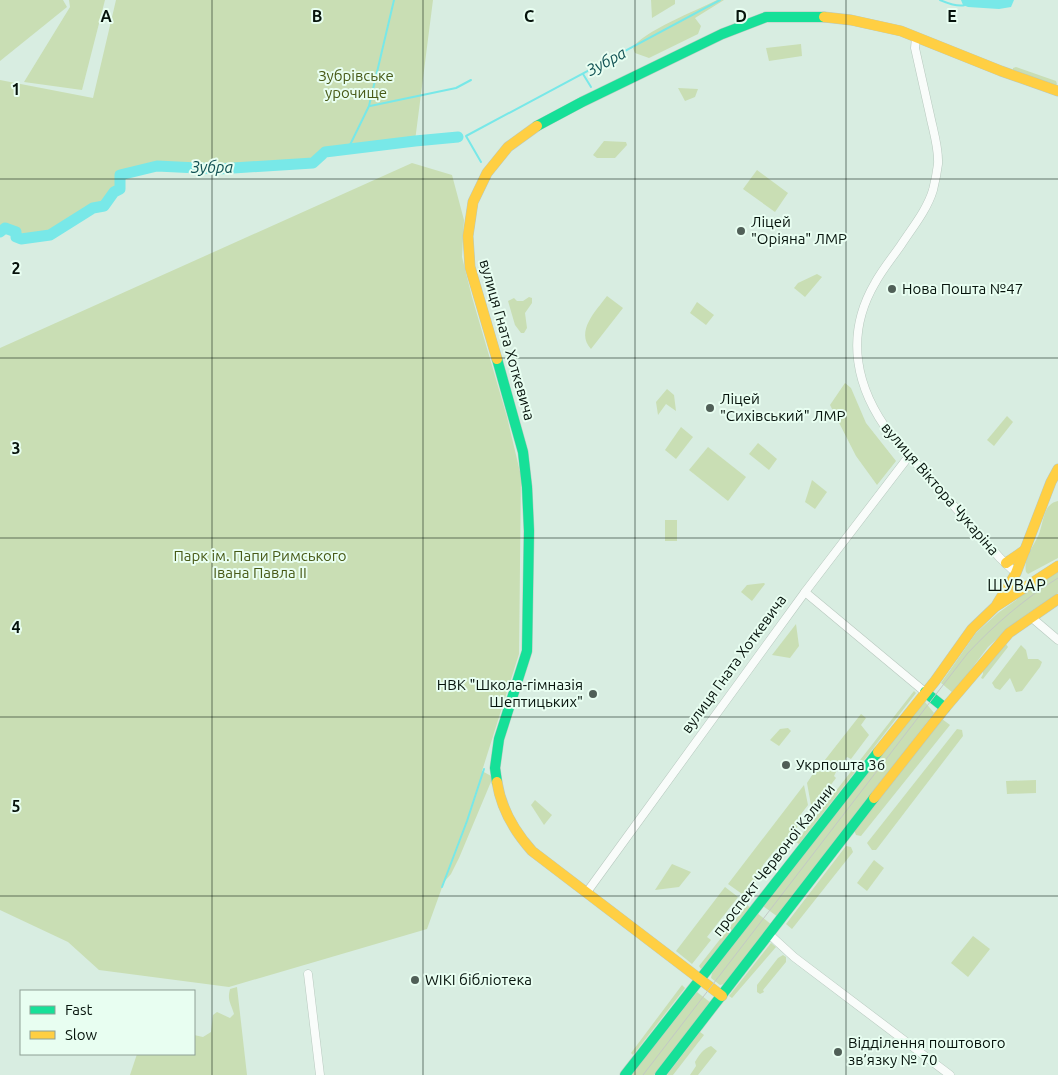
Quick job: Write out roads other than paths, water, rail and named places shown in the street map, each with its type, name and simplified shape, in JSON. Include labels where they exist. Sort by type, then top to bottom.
[{"type":"main road","name":"вулиця Гната Хоткевича","points":[[722,996],[532,850],[519,837],[505,809],[498,788],[495,768],[499,739],[527,652],[528,496],[523,452],[503,376],[470,267],[468,236],[473,202],[487,173],[508,147],[542,122],[742,25],[766,18],[820,17],[884,26],[1058,91]]},
{"type":"main road","points":[[996,607],[1016,573],[1058,469]]},
{"type":"main road","points":[[1006,563],[1026,550]]},
{"type":"main road","name":"проспект Червоної Калини","points":[[625,1075],[701,980],[972,629],[996,607],[1058,566]]},
{"type":"main road","points":[[1016,573],[1029,585]]},
{"type":"main road","points":[[660,1075],[945,708],[1009,633],[1058,599]]},
{"type":"main road","points":[[925,692],[945,708]]},
{"type":"street","name":"вулиця Віктора Чукаріна","points":[[916,37],[915,48],[935,136],[938,163],[935,182],[924,211],[874,284],[864,309],[858,331],[857,354],[860,375],[876,416],[908,456],[1016,573]]},
{"type":"street","name":"вулиця Гната Хоткевича","points":[[588,892],[805,592],[908,456]]},
{"type":"street","points":[[805,592],[925,692]]},
{"type":"street","points":[[1031,617],[1058,640]]},
{"type":"street","points":[[770,935],[794,957],[950,1075]]},
{"type":"street","points":[[308,974],[320,1075]]},
{"type":"water","points":[[961,0],[1014,0],[1011,7],[999,9],[968,7],[963,5]]},
{"type":"waterway","points":[[348,149],[369,106],[394,0]]},
{"type":"waterway","name":"Зубра","points":[[481,162],[466,136],[720,0]]},
{"type":"waterway","name":"Зубра","points":[[940,0],[956,5],[965,5]]},
{"type":"waterway","points":[[583,74],[591,87]]},
{"type":"waterway","points":[[370,106],[456,88],[471,80]]},
{"type":"waterway","name":"Зубра","points":[[0,232],[5,228],[16,232],[16,237],[21,239],[50,235],[93,208],[104,206],[114,192],[120,189],[120,175],[157,166],[218,169],[313,163],[325,152],[458,137]]},
{"type":"waterway","points":[[442,887],[484,769]]},
{"type":"tram line","points":[[643,1075],[967,654],[1010,613],[1058,578]]},
{"type":"place","name":"Ліцей \"Оріяна\" ЛМР","points":[[741,231]]},
{"type":"place","name":"Нова Пошта №47","points":[[892,289]]},
{"type":"place","name":"Ліцей \"Сихівський\" ЛМР","points":[[710,408]]},
{"type":"place","name":"НВК \"Школа-гімназія Шептицьких\"","points":[[593,694]]},
{"type":"place","name":"Укрпошта 36","points":[[786,765]]},
{"type":"place","name":"WIKI бібліотека","points":[[415,980]]},
{"type":"place","name":"Відділення поштового зв’язку № 70","points":[[838,1052]]},
{"type":"district","name":"ШУВАР","points":[[1017,585]]},
{"type":"park label","name":"Зубрівське урочище","points":[[356,84]]},
{"type":"park label","name":"Парк ім. Папи Римського Івана Павла ІІ","points":[[260,564]]}]
